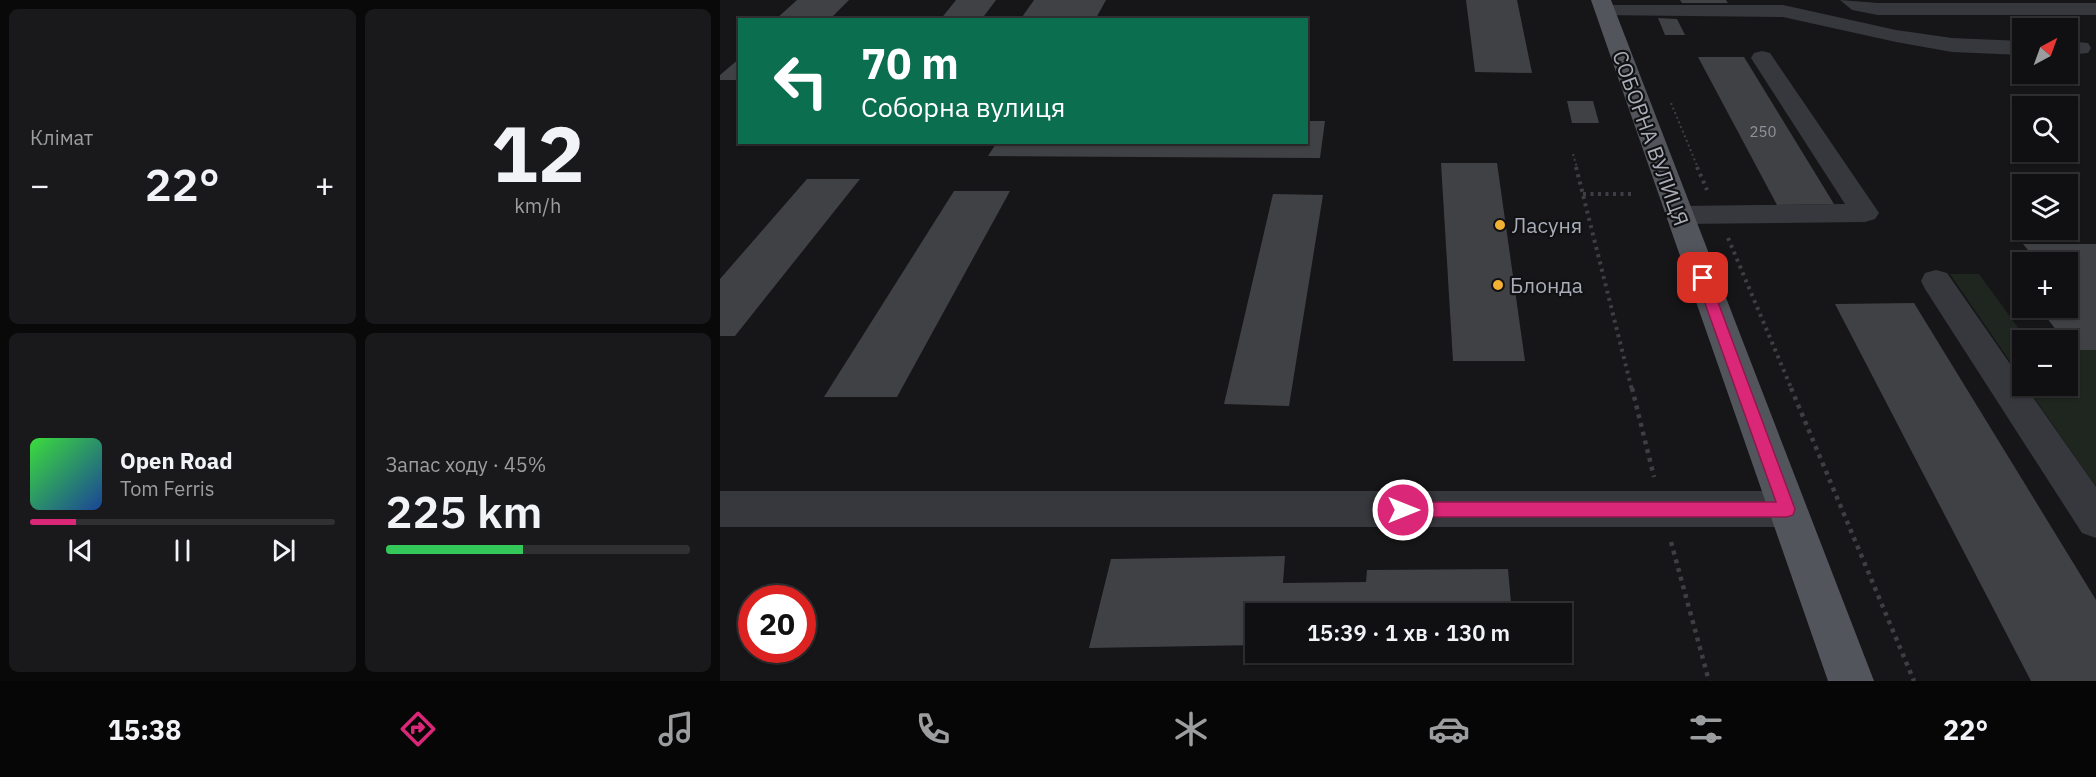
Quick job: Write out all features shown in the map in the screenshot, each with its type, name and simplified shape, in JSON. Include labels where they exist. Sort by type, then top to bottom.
[{"type":"main road","name":"СОБОРНА ВУЛИЦЯ","points":[[1603,5],[1851,681]]},
{"type":"lane","points":[[1850,0],[1858,6],[1878,9],[2096,9]]},
{"type":"lane","points":[[1603,5],[1778,6],[1896,36],[1941,43],[2012,48]]},
{"type":"lane","points":[[1680,215],[1865,213],[1762,57]]},
{"type":"lane","points":[[1936,281],[2096,520]]},
{"type":"lane","points":[[720,509],[1787,509]]},
{"type":"path","points":[[1668,97],[1914,681]]},
{"type":"path","points":[[1573,154],[1662,510],[1709,681]]},
{"type":"path","points":[[1583,194],[1634,194]]},
{"type":"shaded area","points":[[1950,274],[1979,274],[2020,330],[2012,330],[2012,364]]},
{"type":"shaded area","points":[[2078,350],[2096,350],[2096,487],[2033,396],[2078,396]]},
{"type":"building","points":[[797,0],[849,0],[831,18],[777,18]]},
{"type":"building","points":[[956,0],[996,0],[982,18],[942,18]]},
{"type":"building","points":[[1034,0],[1106,0],[1096,18],[1021,18]]},
{"type":"building","points":[[1466,0],[1517,0],[1532,73],[1475,72]]},
{"type":"building","points":[[1680,0],[1726,0],[1728,3],[1682,3]]},
{"type":"building","points":[[1658,18],[1677,19],[1685,35],[1665,35]]},
{"type":"building","points":[[1698,57],[1744,57],[1834,204],[1777,205]]},
{"type":"building","points":[[738,60],[738,80],[720,80],[720,75]]},
{"type":"building","points":[[1567,101],[1593,101],[1599,123],[1572,123]]},
{"type":"building","points":[[1308,121],[1325,121],[1320,158],[988,156],[996,144],[1308,144]]},
{"type":"building","points":[[1441,163],[1497,163],[1525,361],[1453,361]]},
{"type":"building","points":[[807,179],[860,179],[735,336],[720,336],[720,279]]},
{"type":"building","points":[[954,191],[1010,191],[897,397],[824,397]]},
{"type":"building","points":[[1273,194],[1323,195],[1289,406],[1224,404]]},
{"type":"building","points":[[2023,244],[2096,244],[2096,350],[2078,350],[2078,330],[2056,330],[2047,318],[2078,318],[2078,252],[2030,252]]},
{"type":"building","points":[[1914,303],[2096,600],[2096,681],[2031,681],[1835,304]]},
{"type":"building","points":[[1285,556],[1283,583],[1366,582],[1367,570],[1508,569],[1511,603],[1245,603],[1245,645],[1089,648],[1111,559]]},
{"type":"place","name":"Ласуня","points":[[1500,225]]},
{"type":"place","name":"Блонда","points":[[1498,285]]},
{"type":"route","points":[[1403,510],[1787,509],[1703,278]]}]
